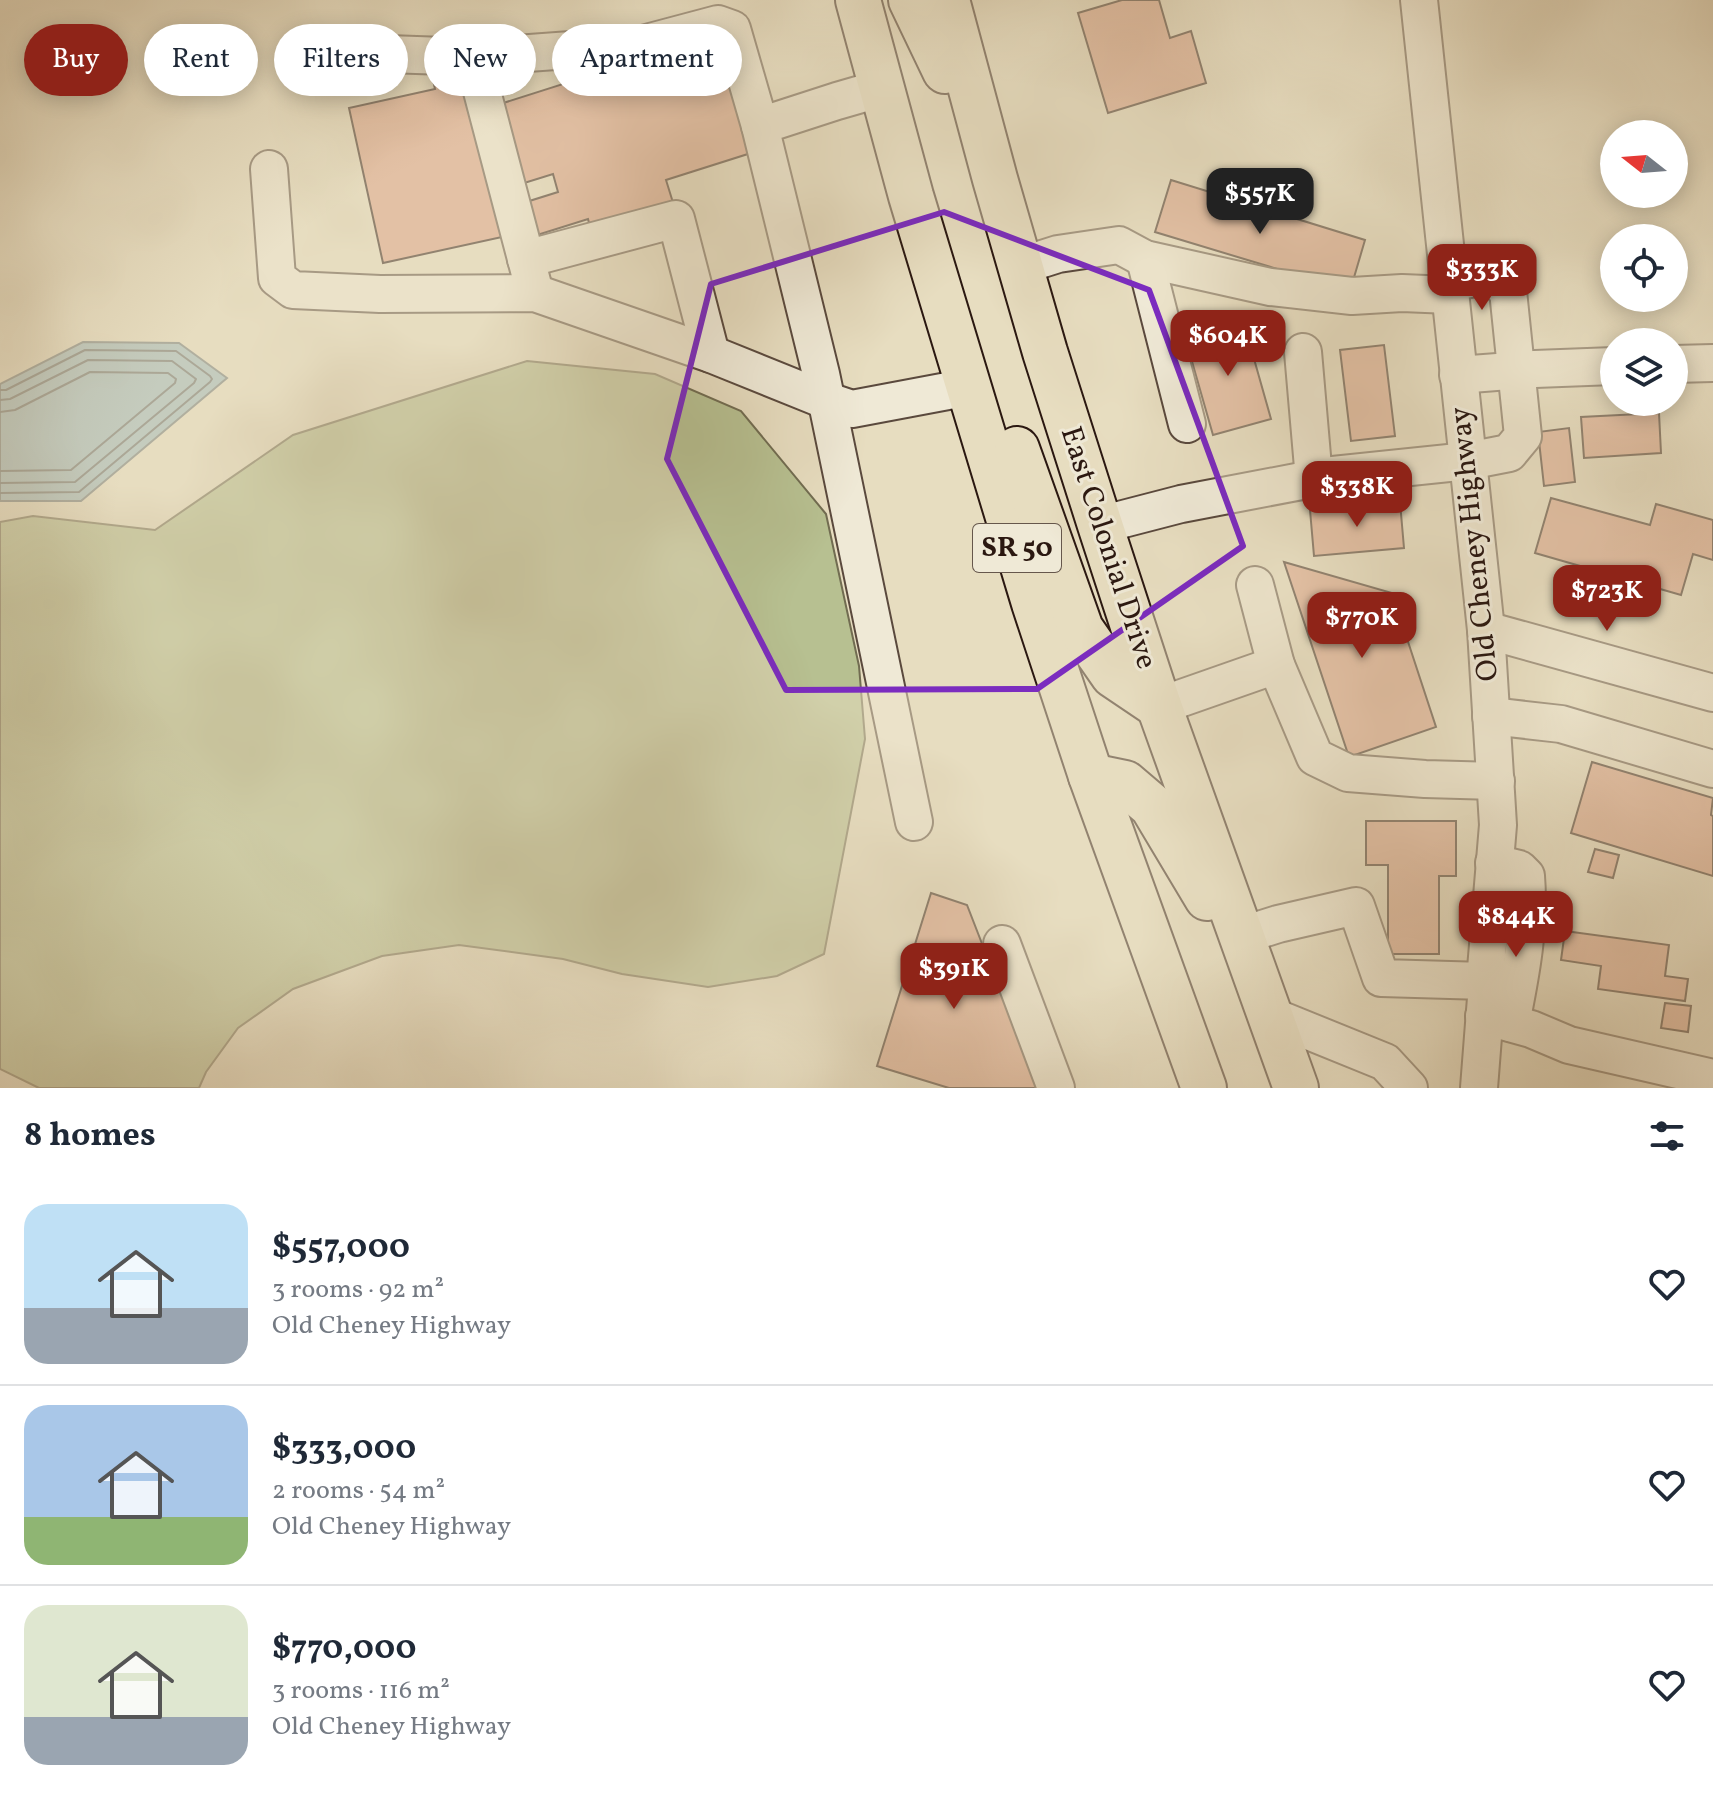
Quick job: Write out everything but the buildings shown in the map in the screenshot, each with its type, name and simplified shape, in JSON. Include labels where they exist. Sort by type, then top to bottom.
[{"type":"highway","name":"SR 50","points":[[858,0],[911,196],[1034,603],[1091,776],[1204,1088]]},
{"type":"highway","points":[[911,0],[995,179]]},
{"type":"highway","name":"East Colonial Drive","points":[[947,0],[1045,352],[1100,525],[1159,706],[1296,1088]]},
{"type":"highway","points":[[974,402],[999,416],[1009,428],[1081,629],[1113,675],[1159,706]]},
{"type":"highway","points":[[1091,776],[1125,783],[1152,806],[1263,999]]},
{"type":"street","name":"Old Cheney Highway","points":[[1419,0],[1486,630],[1496,781],[1498,825],[1494,863],[1493,1006],[1479,1088]]},
{"type":"street","points":[[536,52],[639,45],[718,24],[732,29],[760,126],[821,374],[914,822]]},
{"type":"street","points":[[760,126],[882,88]]},
{"type":"street","points":[[483,96],[531,276]]},
{"type":"street","points":[[269,169],[277,278],[293,290],[380,294],[531,276],[676,219],[711,354]]},
{"type":"street","points":[[1020,266],[1058,254],[1119,245],[1145,259],[1270,287],[1352,296],[1450,289],[1490,275],[1508,291],[1523,436],[1509,453],[1468,461],[1333,475],[1181,504],[1100,525]]},
{"type":"street","points":[[1145,259],[1187,424]]},
{"type":"street","points":[[531,276],[711,354],[852,409],[974,402]]},
{"type":"street","points":[[1303,352],[1314,479]]},
{"type":"street","points":[[1688,364],[1713,363]]},
{"type":"street","points":[[1458,375],[1600,367]]},
{"type":"street","points":[[1255,585],[1276,665],[1315,757],[1348,773],[1496,781]]},
{"type":"street","points":[[1486,630],[1713,693]]},
{"type":"street","points":[[1159,706],[1276,665]]},
{"type":"street","points":[[1491,716],[1561,724],[1713,769]]},
{"type":"street","points":[[1493,1006],[1522,972],[1528,897],[1526,876],[1519,869],[1494,863]]},
{"type":"street","points":[[1240,936],[1356,906],[1381,978],[1493,1006],[1531,1029],[1569,1045],[1713,1078]]},
{"type":"street","points":[[1002,944],[1056,1088]]},
{"type":"street","points":[[1263,999],[1397,1075]]},
{"type":"highlighted area","points":[[944,212],[1149,290],[1243,546],[1037,689],[786,690],[667,459],[711,284]]},
{"type":"green space","points":[[527,361],[655,374],[741,411],[826,514],[859,666],[865,739],[824,954],[777,976],[708,987],[622,974],[563,959],[459,945],[382,956],[293,989],[238,1028],[206,1072],[199,1088],[39,1088],[0,1069],[0,522],[33,516],[155,530],[293,435]]},
{"type":"water","points":[[83,342],[179,343],[227,378],[81,501],[0,501],[0,384]]}]
